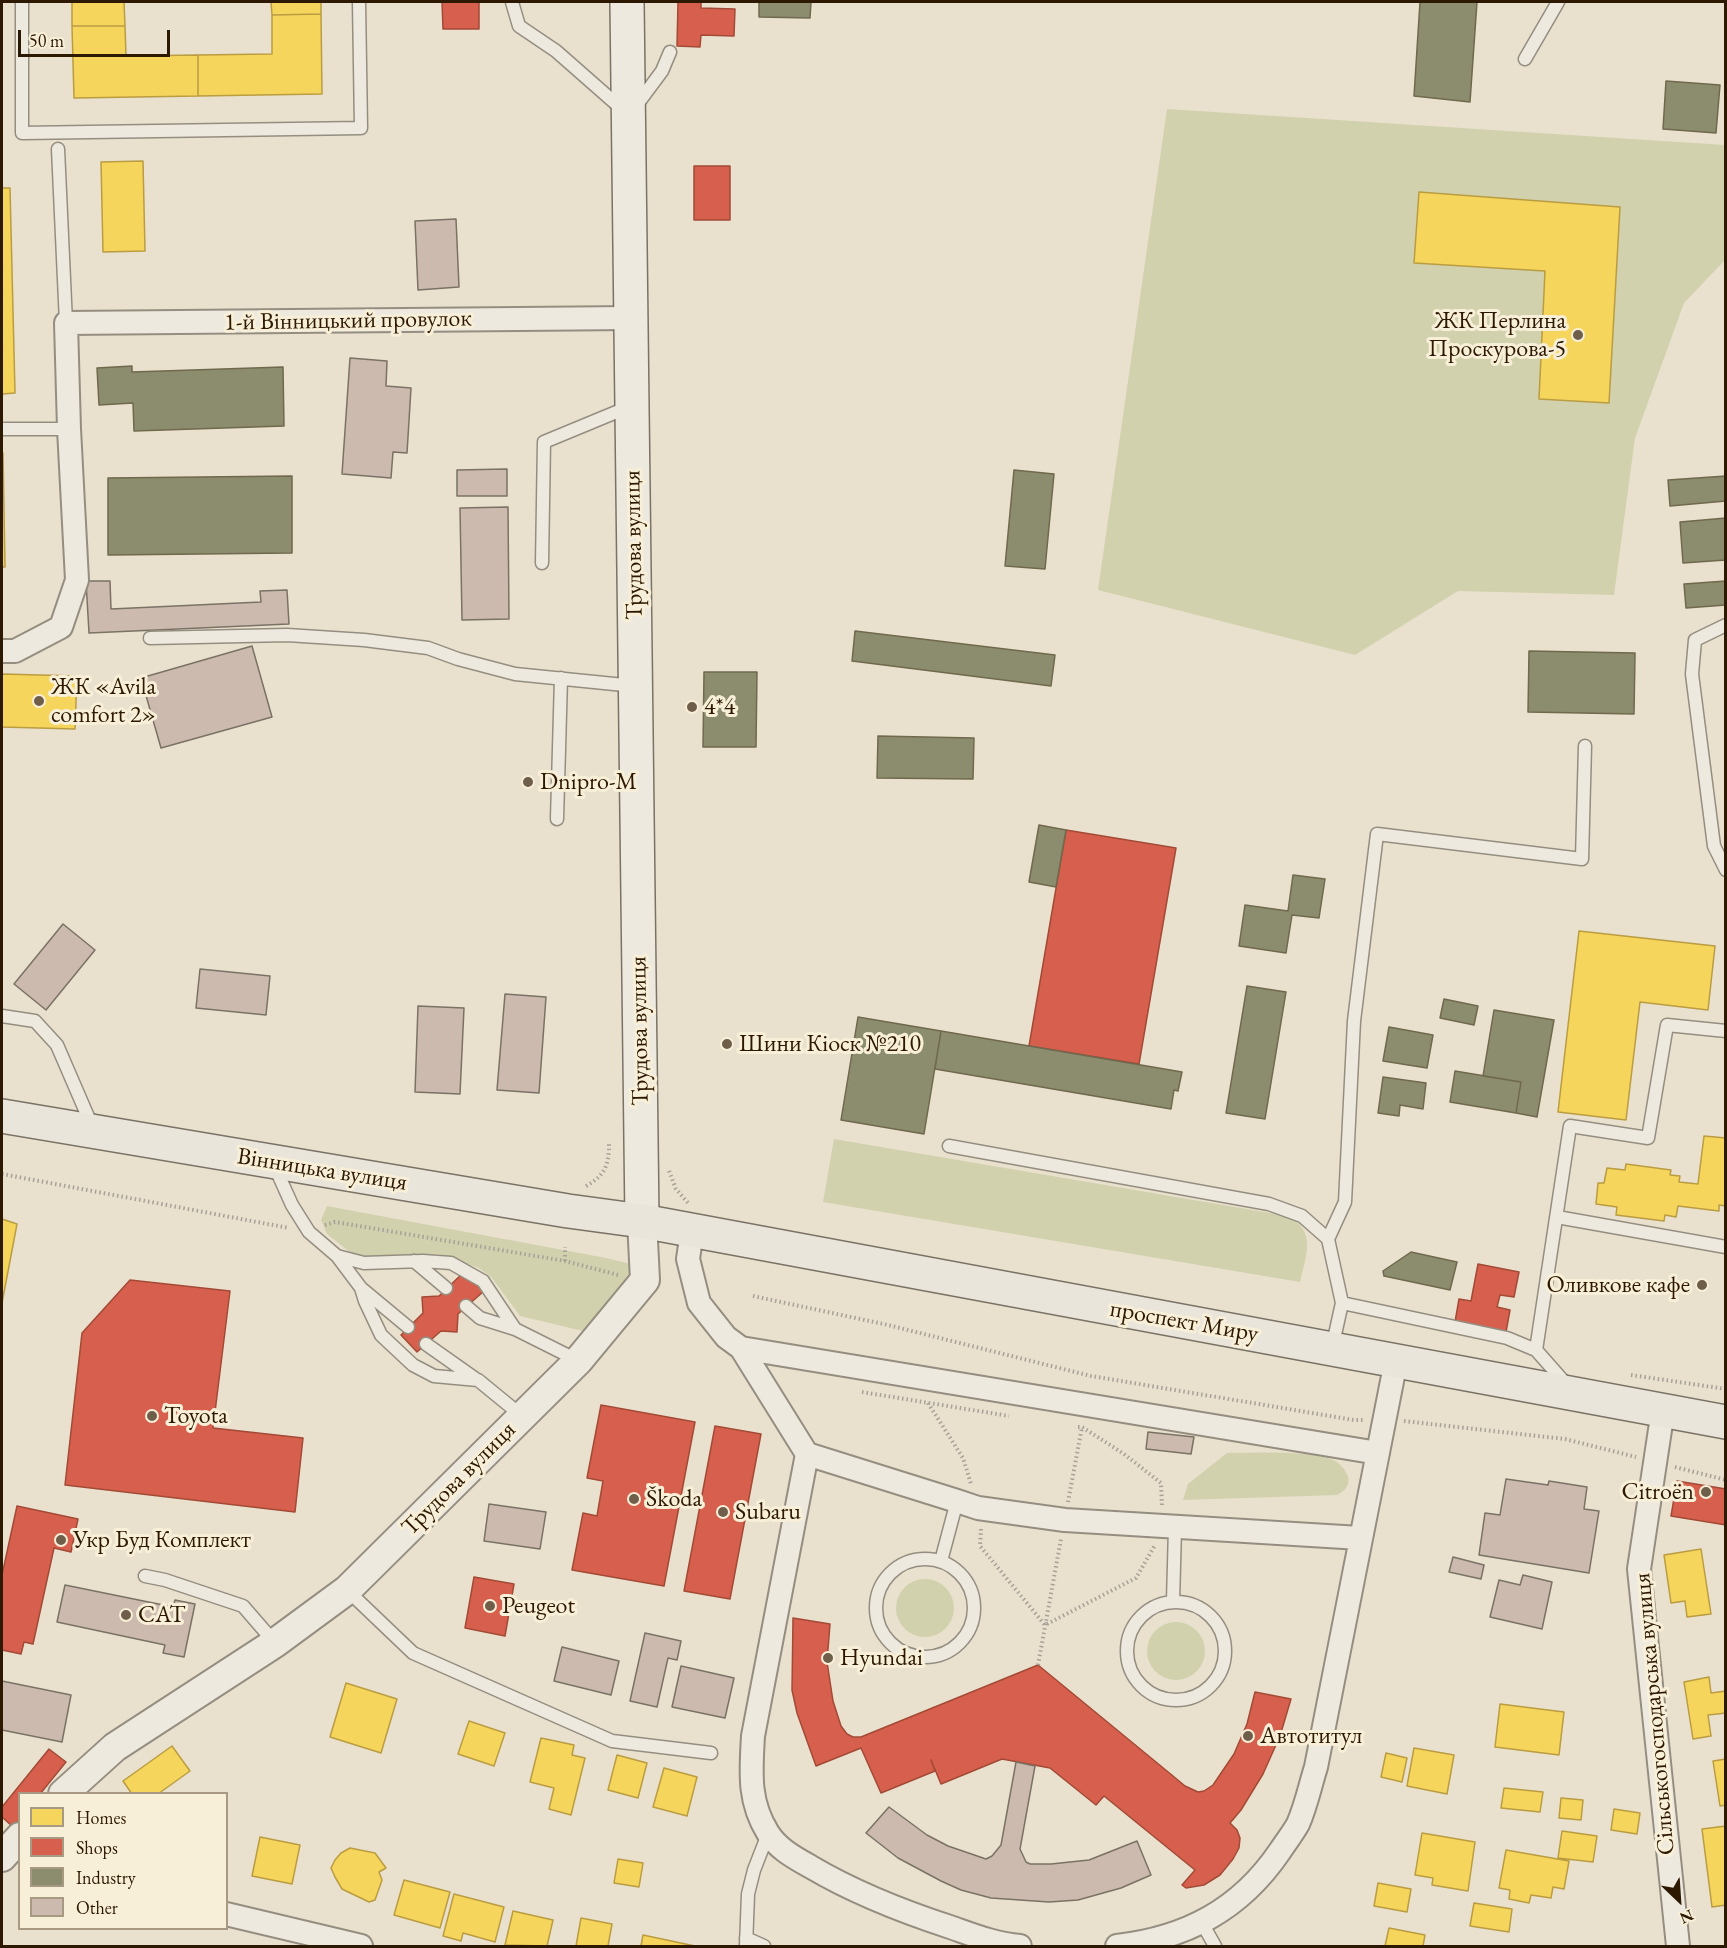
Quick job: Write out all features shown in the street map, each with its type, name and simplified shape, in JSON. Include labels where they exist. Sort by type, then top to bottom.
[{"type":"main road","name":"Трудова вулиця","points":[[627,2],[642,1221]]},
{"type":"main road","name":"Вінницька вулиця","points":[[2,1116],[568,1211],[642,1221]]},
{"type":"main road","name":"проспект Миру","points":[[642,1221],[692,1219],[1332,1349],[1725,1422]]},
{"type":"street","name":"1-й Вінницький провулок","points":[[66,323],[631,318]]},
{"type":"street","points":[[2,651],[15,651],[61,627],[77,580],[66,323]]},
{"type":"street","points":[[692,1219],[688,1259],[699,1303],[734,1342],[807,1454],[978,1508],[1065,1520],[1360,1538]]},
{"type":"street","name":"Трудова вулиця","points":[[65,1792],[115,1747],[274,1642],[347,1590],[578,1360],[645,1280],[642,1221]]},
{"type":"street","points":[[734,1342],[1378,1454]]},
{"type":"street","points":[[1116,1947],[1162,1939],[1202,1923],[1223,1910],[1252,1886],[1273,1861],[1297,1824],[1316,1767],[1396,1361]]},
{"type":"street","name":"Сільськогосподарська вулиця","points":[[1663,1410],[1639,1569],[1678,1947]]},
{"type":"street","points":[[807,1454],[753,1736],[751,1772],[753,1800],[768,1834],[783,1850],[850,1889],[900,1911],[999,1944],[1020,1947]]},
{"type":"street","points":[[2,1857],[18,1839]]},
{"type":"street","points":[[228,1914],[361,1947]]},
{"type":"lane","points":[[22,2],[22,133],[361,128],[358,2]]},
{"type":"lane","points":[[512,2],[519,26],[565,59],[628,115],[662,71],[670,52]]},
{"type":"lane","points":[[1525,59],[1558,2]]},
{"type":"lane","points":[[58,149],[66,323]]},
{"type":"lane","points":[[542,563],[544,442],[632,405]]},
{"type":"lane","points":[[2,429],[69,429]]},
{"type":"lane","points":[[1725,625],[1695,640],[1692,674],[1714,846],[1725,870]]},
{"type":"lane","points":[[150,638],[287,635],[364,640],[428,648],[458,659],[515,674],[635,686]]},
{"type":"lane","points":[[557,819],[561,678]]},
{"type":"lane","points":[[1328,1239],[1345,1202],[1354,1021],[1377,834],[1582,859],[1585,746]]},
{"type":"lane","points":[[2,1016],[35,1021],[57,1045],[95,1133]]},
{"type":"lane","points":[[1536,1350],[1570,1126],[1648,1138],[1667,1025],[1725,1031]]},
{"type":"lane","points":[[950,1146],[1269,1204],[1302,1216],[1328,1239],[1342,1303],[1332,1349]]},
{"type":"lane","points":[[273,1162],[292,1205],[309,1232],[337,1256],[361,1288],[408,1327]]},
{"type":"lane","points":[[1557,1216],[1725,1247]]},
{"type":"lane","points":[[337,1256],[364,1263],[414,1261],[451,1263],[483,1281],[516,1329]]},
{"type":"lane","points":[[414,1261],[446,1288]]},
{"type":"lane","points":[[361,1288],[365,1302],[381,1335],[413,1365],[434,1376],[478,1380]]},
{"type":"lane","points":[[1342,1303],[1507,1338],[1536,1350],[1562,1381],[1577,1392],[1597,1398]]},
{"type":"lane","points":[[466,1306],[480,1318],[516,1329],[578,1360]]},
{"type":"lane","points":[[426,1344],[478,1380],[522,1416]]},
{"type":"lane","points":[[941,1561],[957,1502]]},
{"type":"lane","points":[[1169,1528],[1173,1601]]},
{"type":"lane","points":[[919,1559],[941,1561],[960,1573],[972,1592],[974,1614],[967,1635],[951,1651],[930,1658],[908,1655],[890,1644],[878,1625],[875,1603],[882,1582],[898,1566],[919,1559]]},
{"type":"lane","points":[[145,1576],[165,1580],[243,1606],[274,1642]]},
{"type":"lane","points":[[347,1590],[413,1653],[612,1741],[711,1752]]},
{"type":"lane","points":[[1173,1601],[1192,1604],[1209,1613],[1221,1628],[1226,1647],[1223,1667],[1214,1683],[1198,1695],[1179,1700],[1160,1698],[1143,1688],[1131,1673],[1126,1654],[1129,1635],[1138,1618],[1154,1606],[1173,1601]]},
{"type":"lane","points":[[764,1947],[746,1942],[748,1894],[754,1870],[768,1834]]},
{"type":"lane","points":[[1202,1923],[1215,1947]]},
{"type":"path","points":[[583,1187],[589,1185],[603,1173],[609,1160],[609,1143]]},
{"type":"path","points":[[666,1164],[692,1219]]},
{"type":"path","points":[[565,1247],[565,1261]]},
{"type":"path","points":[[753,1296],[888,1325],[1091,1376],[1354,1420],[1385,1419],[1565,1439],[1655,1461],[1709,1478],[1725,1480]]},
{"type":"path","points":[[860,1391],[1011,1416]]},
{"type":"path","points":[[1045,1625],[1136,1578],[1169,1528],[1161,1483],[1124,1454],[1082,1427],[1070,1426]]},
{"type":"green space","points":[[1167,109],[1725,145],[1725,260],[1684,303],[1635,438],[1614,595],[1458,591],[1355,655],[1098,590]]},
{"type":"green space","points":[[834,1139],[1288,1216],[1303,1229],[1306,1237],[1306,1254],[1300,1282],[823,1202]]},
{"type":"green space","points":[[327,1206],[606,1258],[631,1264],[635,1269],[587,1332],[520,1316],[492,1278],[479,1268],[438,1254],[370,1259],[351,1253],[327,1234],[321,1220]]},
{"type":"green space","points":[[1227,1453],[1281,1453],[1322,1457],[1340,1464],[1347,1474],[1348,1483],[1337,1495],[1183,1500],[1188,1484]]},
{"type":"green space","points":[[919,1579],[931,1579],[946,1587],[954,1602],[954,1614],[946,1629],[931,1637],[919,1637],[904,1629],[896,1614],[896,1602],[904,1587]]},
{"type":"green space","points":[[1170,1622],[1182,1622],[1197,1630],[1205,1645],[1205,1657],[1197,1672],[1182,1680],[1170,1680],[1155,1672],[1147,1657],[1147,1645],[1155,1630]]},
{"type":"building: Homes","points":[[72,2],[124,2],[125,26],[72,26]]},
{"type":"building: Homes","points":[[271,2],[321,2],[321,14],[272,15]]},
{"type":"building: Homes","points":[[321,14],[322,94],[198,96],[198,55],[272,54],[272,15]]},
{"type":"building: Homes","points":[[72,26],[125,26],[126,56],[198,55],[198,96],[74,98]]},
{"type":"building: Homes","points":[[143,161],[145,251],[103,252],[101,162]]},
{"type":"building: Homes","points":[[2,188],[10,188],[15,393],[2,394]]},
{"type":"building: Homes","name":"ЖК Перлина Проскурова-5","points":[[1419,192],[1620,207],[1609,403],[1539,399],[1545,271],[1414,263]]},
{"type":"building: Homes","points":[[3,453],[5,567],[2,567]]},
{"type":"building: Homes","name":"ЖК «Avila comfort 2»","points":[[2,674],[77,676],[75,729],[2,727]]},
{"type":"building: Homes","points":[[1579,931],[1715,946],[1708,1010],[1640,1002],[1626,1120],[1558,1112]]},
{"type":"building: Homes","points":[[1704,1136],[1726,1138],[1726,1206],[1719,1205],[1719,1211],[1678,1206],[1676,1217],[1665,1215],[1664,1221],[1616,1215],[1617,1207],[1596,1204],[1598,1183],[1604,1183],[1607,1168],[1625,1170],[1626,1164],[1671,1170],[1670,1175],[1680,1176],[1679,1182],[1698,1184]]},
{"type":"building: Homes","points":[[2,1219],[17,1224],[2,1303]]},
{"type":"building: Homes","points":[[1701,1549],[1711,1614],[1687,1617],[1685,1601],[1671,1603],[1664,1555]]},
{"type":"building: Homes","points":[[1709,1677],[1711,1693],[1726,1691],[1726,1713],[1708,1715],[1711,1736],[1693,1739],[1684,1682]]},
{"type":"building: Homes","points":[[346,1683],[397,1699],[381,1753],[330,1737]]},
{"type":"building: Homes","points":[[1500,1704],[1564,1712],[1559,1755],[1495,1747]]},
{"type":"building: Homes","points":[[469,1721],[505,1733],[494,1766],[458,1754]]},
{"type":"building: Homes","points":[[541,1738],[574,1745],[572,1755],[585,1758],[571,1815],[549,1809],[554,1788],[530,1782]]},
{"type":"building: Homes","points":[[172,1746],[190,1771],[161,1792],[131,1792],[123,1781]]},
{"type":"building: Homes","points":[[1414,1748],[1454,1755],[1447,1794],[1407,1786]]},
{"type":"building: Homes","points":[[1386,1753],[1407,1758],[1402,1782],[1381,1777]]},
{"type":"building: Homes","points":[[617,1755],[647,1763],[638,1798],[608,1790]]},
{"type":"building: Homes","points":[[1726,1759],[1726,1805],[1720,1806],[1713,1761]]},
{"type":"building: Homes","points":[[664,1768],[697,1777],[687,1816],[653,1807]]},
{"type":"building: Homes","points":[[1504,1788],[1543,1792],[1540,1812],[1501,1808]]},
{"type":"building: Homes","points":[[1561,1798],[1583,1800],[1581,1820],[1559,1818]]},
{"type":"building: Homes","points":[[1614,1809],[1640,1813],[1637,1834],[1611,1830]]},
{"type":"building: Homes","points":[[1726,1826],[1726,1905],[1712,1907],[1702,1829]]},
{"type":"building: Homes","points":[[1562,1831],[1597,1836],[1593,1862],[1558,1858]]},
{"type":"building: Homes","points":[[1422,1833],[1475,1842],[1468,1891],[1432,1885],[1433,1878],[1415,1875]]},
{"type":"building: Homes","points":[[260,1837],[300,1845],[292,1884],[252,1876]]},
{"type":"building: Homes","points":[[350,1848],[375,1853],[386,1868],[379,1872],[382,1880],[375,1900],[369,1902],[342,1889],[335,1877],[331,1868],[335,1860]]},
{"type":"building: Homes","points":[[1506,1850],[1569,1861],[1564,1889],[1553,1887],[1551,1898],[1531,1895],[1529,1903],[1509,1899],[1510,1890],[1499,1888]]},
{"type":"building: Homes","points":[[618,1859],[643,1863],[639,1887],[614,1883]]},
{"type":"building: Homes","points":[[404,1880],[450,1892],[440,1928],[394,1915]]},
{"type":"building: Homes","points":[[1378,1883],[1411,1889],[1407,1912],[1374,1906]]},
{"type":"building: Homes","points":[[454,1894],[504,1907],[495,1942],[463,1933],[461,1941],[443,1936]]},
{"type":"building: Homes","points":[[1474,1903],[1512,1909],[1509,1932],[1470,1926]]},
{"type":"building: Homes","points":[[513,1911],[553,1920],[547,1946],[505,1945]]},
{"type":"building: Homes","points":[[581,1918],[612,1924],[608,1946],[576,1946]]},
{"type":"building: Homes","points":[[1389,1928],[1425,1935],[1423,1946],[1385,1946]]},
{"type":"building: Homes","points":[[643,1935],[695,1946],[641,1946]]},
{"type":"building: Shops","points":[[442,2],[479,2],[479,29],[443,29]]},
{"type":"building: Shops","points":[[678,2],[701,2],[701,8],[735,9],[734,36],[701,35],[700,47],[677,46]]},
{"type":"building: Shops","points":[[694,166],[730,166],[730,220],[694,220]]},
{"type":"building: Shops","points":[[1066,830],[1176,848],[1139,1064],[1029,1046]]},
{"type":"building: Shops","points":[[1478,1264],[1519,1272],[1514,1297],[1500,1295],[1497,1307],[1510,1310],[1506,1332],[1455,1322],[1459,1299],[1471,1301]]},
{"type":"building: Shops","points":[[464,1272],[484,1291],[458,1314],[457,1332],[441,1331],[417,1352],[401,1335],[423,1313],[422,1297],[439,1296]]},
{"type":"building: Shops","points":[[130,1280],[230,1291],[213,1428],[303,1438],[295,1512],[65,1485],[82,1333]]},
{"type":"building: Shops","points":[[601,1405],[695,1422],[664,1586],[572,1570],[583,1513],[597,1516],[603,1481],[587,1478]]},
{"type":"building: Shops","points":[[715,1426],[761,1434],[730,1599],[684,1591]]},
{"type":"building: Shops","points":[[1677,1481],[1726,1489],[1726,1525],[1671,1516]]},
{"type":"building: Shops","points":[[17,1506],[78,1519],[71,1552],[54,1548],[33,1644],[24,1642],[21,1654],[2,1650],[2,1575]]},
{"type":"building: Shops","points":[[474,1577],[514,1584],[505,1636],[465,1628]]},
{"type":"building: Shops","points":[[793,1618],[830,1624],[827,1662],[833,1701],[841,1726],[847,1734],[853,1737],[861,1737],[1038,1665],[1185,1786],[1198,1792],[1213,1785],[1234,1754],[1247,1724],[1255,1692],[1291,1699],[1280,1736],[1263,1774],[1241,1810],[1230,1823],[1237,1830],[1240,1838],[1239,1848],[1233,1859],[1220,1875],[1204,1885],[1186,1888],[1182,1885],[1195,1870],[1104,1796],[1096,1805],[1050,1768],[1002,1759],[941,1784],[931,1760],[935,1771],[881,1793],[861,1748],[816,1766],[797,1713],[792,1690]]},
{"type":"building: Shops","points":[[49,1749],[66,1762],[42,1792],[18,1792],[18,1821],[13,1827],[2,1817],[2,1807]]},
{"type":"building: Industry","points":[[759,2],[811,2],[810,18],[759,17]]},
{"type":"building: Industry","points":[[1420,2],[1477,2],[1470,102],[1414,96]]},
{"type":"building: Industry","points":[[1666,81],[1720,85],[1716,133],[1663,129]]},
{"type":"building: Industry","points":[[132,366],[132,372],[283,367],[284,426],[134,431],[133,403],[99,405],[97,368]]},
{"type":"building: Industry","points":[[1014,470],[1054,474],[1045,569],[1005,566]]},
{"type":"building: Industry","points":[[292,476],[292,553],[108,555],[108,478]]},
{"type":"building: Industry","points":[[1726,476],[1726,501],[1670,506],[1668,480]]},
{"type":"building: Industry","points":[[1726,518],[1726,560],[1683,563],[1680,522]]},
{"type":"building: Industry","points":[[1726,581],[1726,605],[1686,608],[1684,584]]},
{"type":"building: Industry","points":[[855,631],[1055,655],[1051,686],[852,661]]},
{"type":"building: Industry","points":[[1529,651],[1635,653],[1634,714],[1528,712]]},
{"type":"building: Industry","points":[[704,672],[757,672],[756,747],[703,747]]},
{"type":"building: Industry","points":[[878,736],[974,738],[973,779],[877,778]]},
{"type":"building: Industry","points":[[1039,825],[1066,830],[1056,887],[1029,882]]},
{"type":"building: Industry","points":[[1293,875],[1325,879],[1319,918],[1292,915],[1286,953],[1239,946],[1245,905],[1288,911]]},
{"type":"building: Industry","points":[[1247,986],[1286,992],[1265,1119],[1226,1113]]},
{"type":"building: Industry","points":[[1444,999],[1478,1006],[1474,1025],[1440,1018]]},
{"type":"building: Industry","points":[[1494,1010],[1554,1020],[1537,1117],[1516,1113],[1521,1082],[1483,1076]]},
{"type":"building: Industry","points":[[858,1017],[941,1031],[924,1134],[841,1120]]},
{"type":"building: Industry","points":[[1389,1027],[1433,1035],[1427,1068],[1383,1061]]},
{"type":"building: Industry","points":[[941,1031],[1182,1072],[1178,1091],[1174,1090],[1171,1109],[935,1069]]},
{"type":"building: Industry","points":[[1455,1071],[1521,1082],[1516,1113],[1450,1102]]},
{"type":"building: Industry","points":[[1383,1077],[1426,1083],[1423,1109],[1400,1105],[1399,1116],[1378,1113]]},
{"type":"building: Industry","points":[[1411,1252],[1457,1262],[1450,1290],[1384,1276],[1383,1271]]},
{"type":"building: Other","points":[[456,219],[459,287],[418,290],[415,221]]},
{"type":"building: Other","points":[[350,358],[387,361],[386,386],[411,388],[407,453],[393,452],[391,478],[342,474]]},
{"type":"building: Other","points":[[507,469],[507,496],[457,496],[457,470]]},
{"type":"building: Other","points":[[508,507],[509,619],[462,620],[460,508]]},
{"type":"building: Other","points":[[86,581],[110,581],[111,609],[261,602],[260,591],[287,590],[289,624],[89,633]]},
{"type":"building: Other","points":[[252,646],[272,717],[161,748],[141,678]]},
{"type":"building: Other","points":[[63,924],[95,950],[46,1010],[14,984]]},
{"type":"building: Other","points":[[200,969],[270,976],[266,1015],[196,1008]]},
{"type":"building: Other","points":[[505,994],[546,997],[539,1093],[497,1090]]},
{"type":"building: Other","points":[[418,1006],[464,1008],[460,1094],[415,1092]]},
{"type":"building: Other","points":[[1148,1432],[1194,1437],[1191,1454],[1146,1449]]},
{"type":"building: Other","points":[[1506,1479],[1548,1485],[1549,1481],[1587,1487],[1584,1509],[1599,1511],[1589,1573],[1479,1555],[1485,1513],[1500,1515]]},
{"type":"building: Other","points":[[489,1504],[546,1512],[540,1549],[484,1541]]},
{"type":"building: Other","points":[[1453,1557],[1484,1565],[1481,1579],[1449,1572]]},
{"type":"building: Other","points":[[1523,1575],[1552,1582],[1542,1629],[1490,1617],[1499,1580],[1520,1585]]},
{"type":"building: Other","name":"САТ","points":[[65,1585],[173,1607],[175,1600],[195,1604],[184,1657],[163,1653],[165,1645],[57,1622]]},
{"type":"building: Other","points":[[645,1633],[681,1641],[677,1660],[668,1658],[657,1707],[630,1701]]},
{"type":"building: Other","points":[[562,1647],[619,1661],[611,1695],[554,1681]]},
{"type":"building: Other","points":[[681,1666],[734,1678],[725,1718],[672,1707]]},
{"type":"building: Other","points":[[2,1681],[71,1695],[62,1742],[2,1730]]},
{"type":"building: Other","points":[[1016,1762],[1035,1766],[1020,1849],[1026,1862],[1051,1864],[1089,1860],[1137,1841],[1151,1875],[1121,1888],[1078,1900],[1049,1902],[991,1898],[961,1890],[941,1881],[898,1858],[866,1833],[889,1807],[927,1835],[948,1846],[986,1859],[992,1856],[1001,1845]]},
{"type":"place","name":"ЖК Перлина Проскурова-5","points":[[1578,335]]},
{"type":"place","name":"ЖК «Avila comfort 2»","points":[[39,701]]},
{"type":"place","name":"4*4","points":[[692,707]]},
{"type":"place","name":"Dnipro-M","points":[[528,782]]},
{"type":"place","name":"Шини Кіоск №210","points":[[727,1044]]},
{"type":"place","name":"Оливкове кафе","points":[[1702,1285]]},
{"type":"place","name":"Toyota","points":[[152,1416]]},
{"type":"place","name":"Citroën","points":[[1706,1492]]},
{"type":"place","name":"Škoda","points":[[634,1499]]},
{"type":"place","name":"Subaru","points":[[723,1512]]},
{"type":"place","name":"Укр Буд Комплект","points":[[61,1540]]},
{"type":"place","name":"Peugeot","points":[[490,1606]]},
{"type":"place","name":"САТ","points":[[126,1615]]},
{"type":"place","name":"Hyundai","points":[[828,1658]]},
{"type":"place","name":"Автотитул","points":[[1248,1736]]}]
